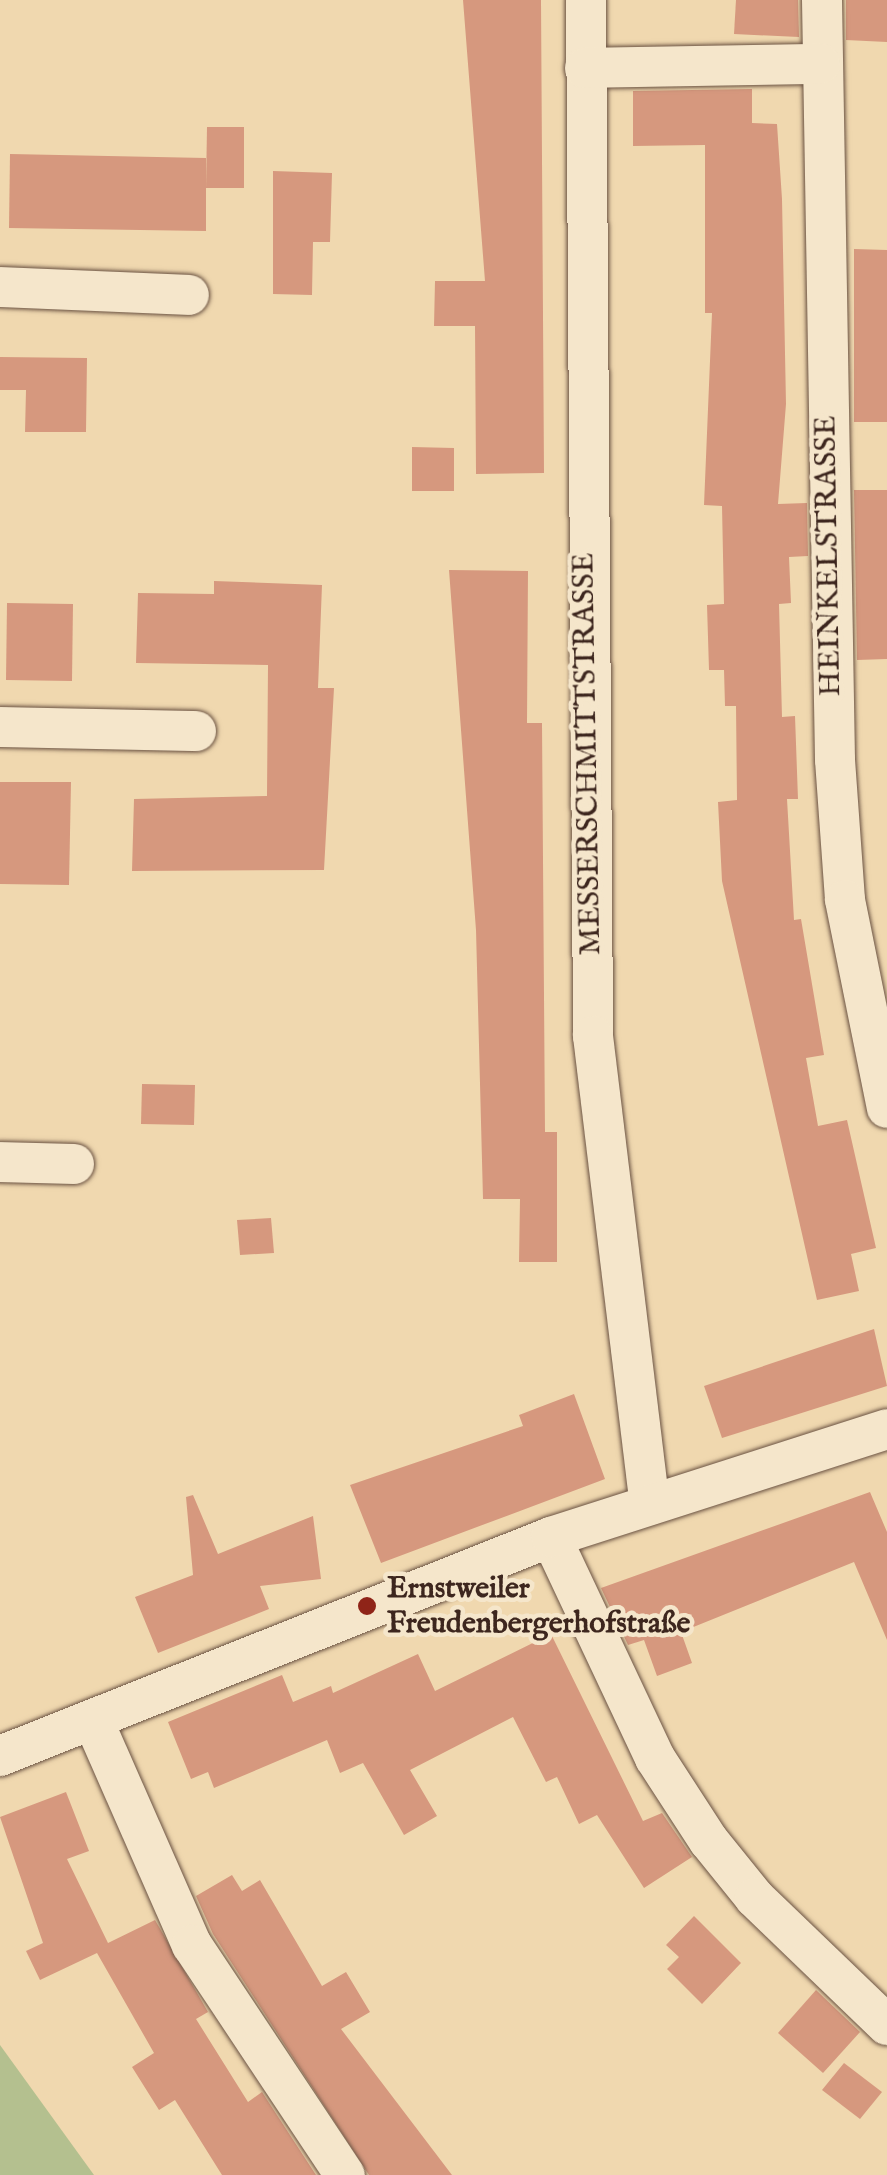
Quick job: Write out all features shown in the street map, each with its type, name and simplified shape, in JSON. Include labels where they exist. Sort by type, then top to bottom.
[{"type":"street","name":"MESSERSCHMITTSTRASSE","points":[[586,0],[593,1036],[650,1505]]},
{"type":"street","name":"HEINKELSTRASSE","points":[[822,0],[820,64],[835,760],[845,900],[887,1108]]},
{"type":"street","points":[[585,68],[820,64]]},
{"type":"street","points":[[0,288],[189,295]]},
{"type":"street","points":[[0,727],[196,731]]},
{"type":"street","points":[[0,1162],[74,1164]]},
{"type":"street","points":[[0,1756],[550,1536],[887,1429]]},
{"type":"street","points":[[550,1536],[656,1758],[709,1841],[755,1898],[887,2024]]},
{"type":"street","points":[[94,1720],[192,1945],[345,2175]]},
{"type":"green space","points":[[0,2045],[94,2175],[0,2175]]},
{"type":"building","points":[[463,0],[541,0],[544,473],[476,474],[475,326],[434,326],[435,281],[485,281]]},
{"type":"building","points":[[736,0],[798,0],[799,37],[734,34]]},
{"type":"building","points":[[846,0],[887,0],[887,42],[846,40]]},
{"type":"building","points":[[752,89],[752,123],[777,124],[782,199],[786,404],[778,504],[807,503],[808,556],[789,557],[791,603],[779,604],[782,717],[795,716],[798,799],[787,799],[794,920],[801,919],[824,1055],[806,1058],[818,1126],[847,1120],[876,1248],[851,1254],[859,1291],[817,1300],[722,881],[718,802],[737,800],[736,706],[725,706],[724,670],[709,670],[707,605],[724,604],[722,506],[704,505],[712,313],[705,313],[705,145],[633,146],[633,91]]},
{"type":"building","points":[[207,127],[244,127],[244,188],[206,188]]},
{"type":"building","points":[[10,154],[206,158],[206,231],[9,228]]},
{"type":"building","points":[[273,171],[332,173],[330,242],[313,242],[312,295],[273,294]]},
{"type":"building","points":[[854,249],[887,250],[887,422],[854,422]]},
{"type":"building","points":[[0,357],[87,358],[86,432],[25,432],[26,390],[0,390]]},
{"type":"building","points":[[412,447],[454,448],[454,491],[412,491]]},
{"type":"building","points":[[854,490],[887,490],[887,659],[857,660]]},
{"type":"building","points":[[449,570],[528,571],[527,723],[542,723],[545,1132],[557,1132],[557,1262],[519,1262],[520,1199],[483,1199],[476,930]]},
{"type":"building","points":[[214,581],[322,585],[318,688],[334,688],[324,870],[132,871],[134,799],[267,796],[268,665],[136,663],[138,593],[214,594]]},
{"type":"building","points":[[7,603],[73,604],[72,681],[6,680]]},
{"type":"building","points":[[0,782],[71,782],[69,885],[0,884]]},
{"type":"building","points":[[142,1084],[195,1085],[194,1125],[141,1124]]},
{"type":"building","points":[[271,1218],[274,1253],[240,1255],[237,1220]]},
{"type":"building","points":[[874,1329],[887,1386],[722,1438],[704,1386]]},
{"type":"building","points":[[574,1394],[605,1479],[381,1563],[350,1485],[523,1426],[519,1415]]},
{"type":"building","points":[[870,1492],[887,1532],[887,1640],[854,1562],[681,1632],[692,1663],[657,1676],[644,1640],[628,1645],[601,1588]]},
{"type":"building","points":[[193,1495],[218,1554],[313,1516],[321,1579],[260,1586],[269,1609],[158,1653],[135,1597],[193,1575],[186,1497]]},
{"type":"building","points":[[551,1634],[643,1821],[662,1813],[692,1857],[644,1888],[597,1815],[579,1824],[557,1777],[546,1782],[513,1717],[410,1770],[437,1816],[404,1835],[363,1763],[340,1773],[327,1740],[214,1788],[208,1772],[191,1779],[168,1722],[282,1675],[293,1702],[331,1686],[333,1693],[418,1654],[435,1691]]},
{"type":"building","points":[[66,1792],[89,1851],[67,1859],[108,1943],[155,1920],[208,2012],[196,2019],[248,2102],[262,2092],[316,2175],[222,2175],[175,2100],[159,2110],[132,2067],[154,2053],[97,1953],[40,1980],[26,1951],[43,1943],[0,1817]]},
{"type":"building","points":[[232,1875],[242,1891],[260,1880],[322,1986],[346,1972],[370,2012],[341,2029],[452,2175],[369,2175],[213,1934],[196,1896]]},
{"type":"building","points":[[694,1916],[741,1963],[702,2004],[667,1969],[679,1957],[666,1945]]},
{"type":"building","points":[[816,1990],[860,2032],[823,2073],[778,2033]]},
{"type":"building","points":[[844,2063],[882,2092],[860,2119],[822,2090]]},
{"type":"place","name":"Ernstweiler Freudenbergerhofstraße","points":[[367,1606]]}]
